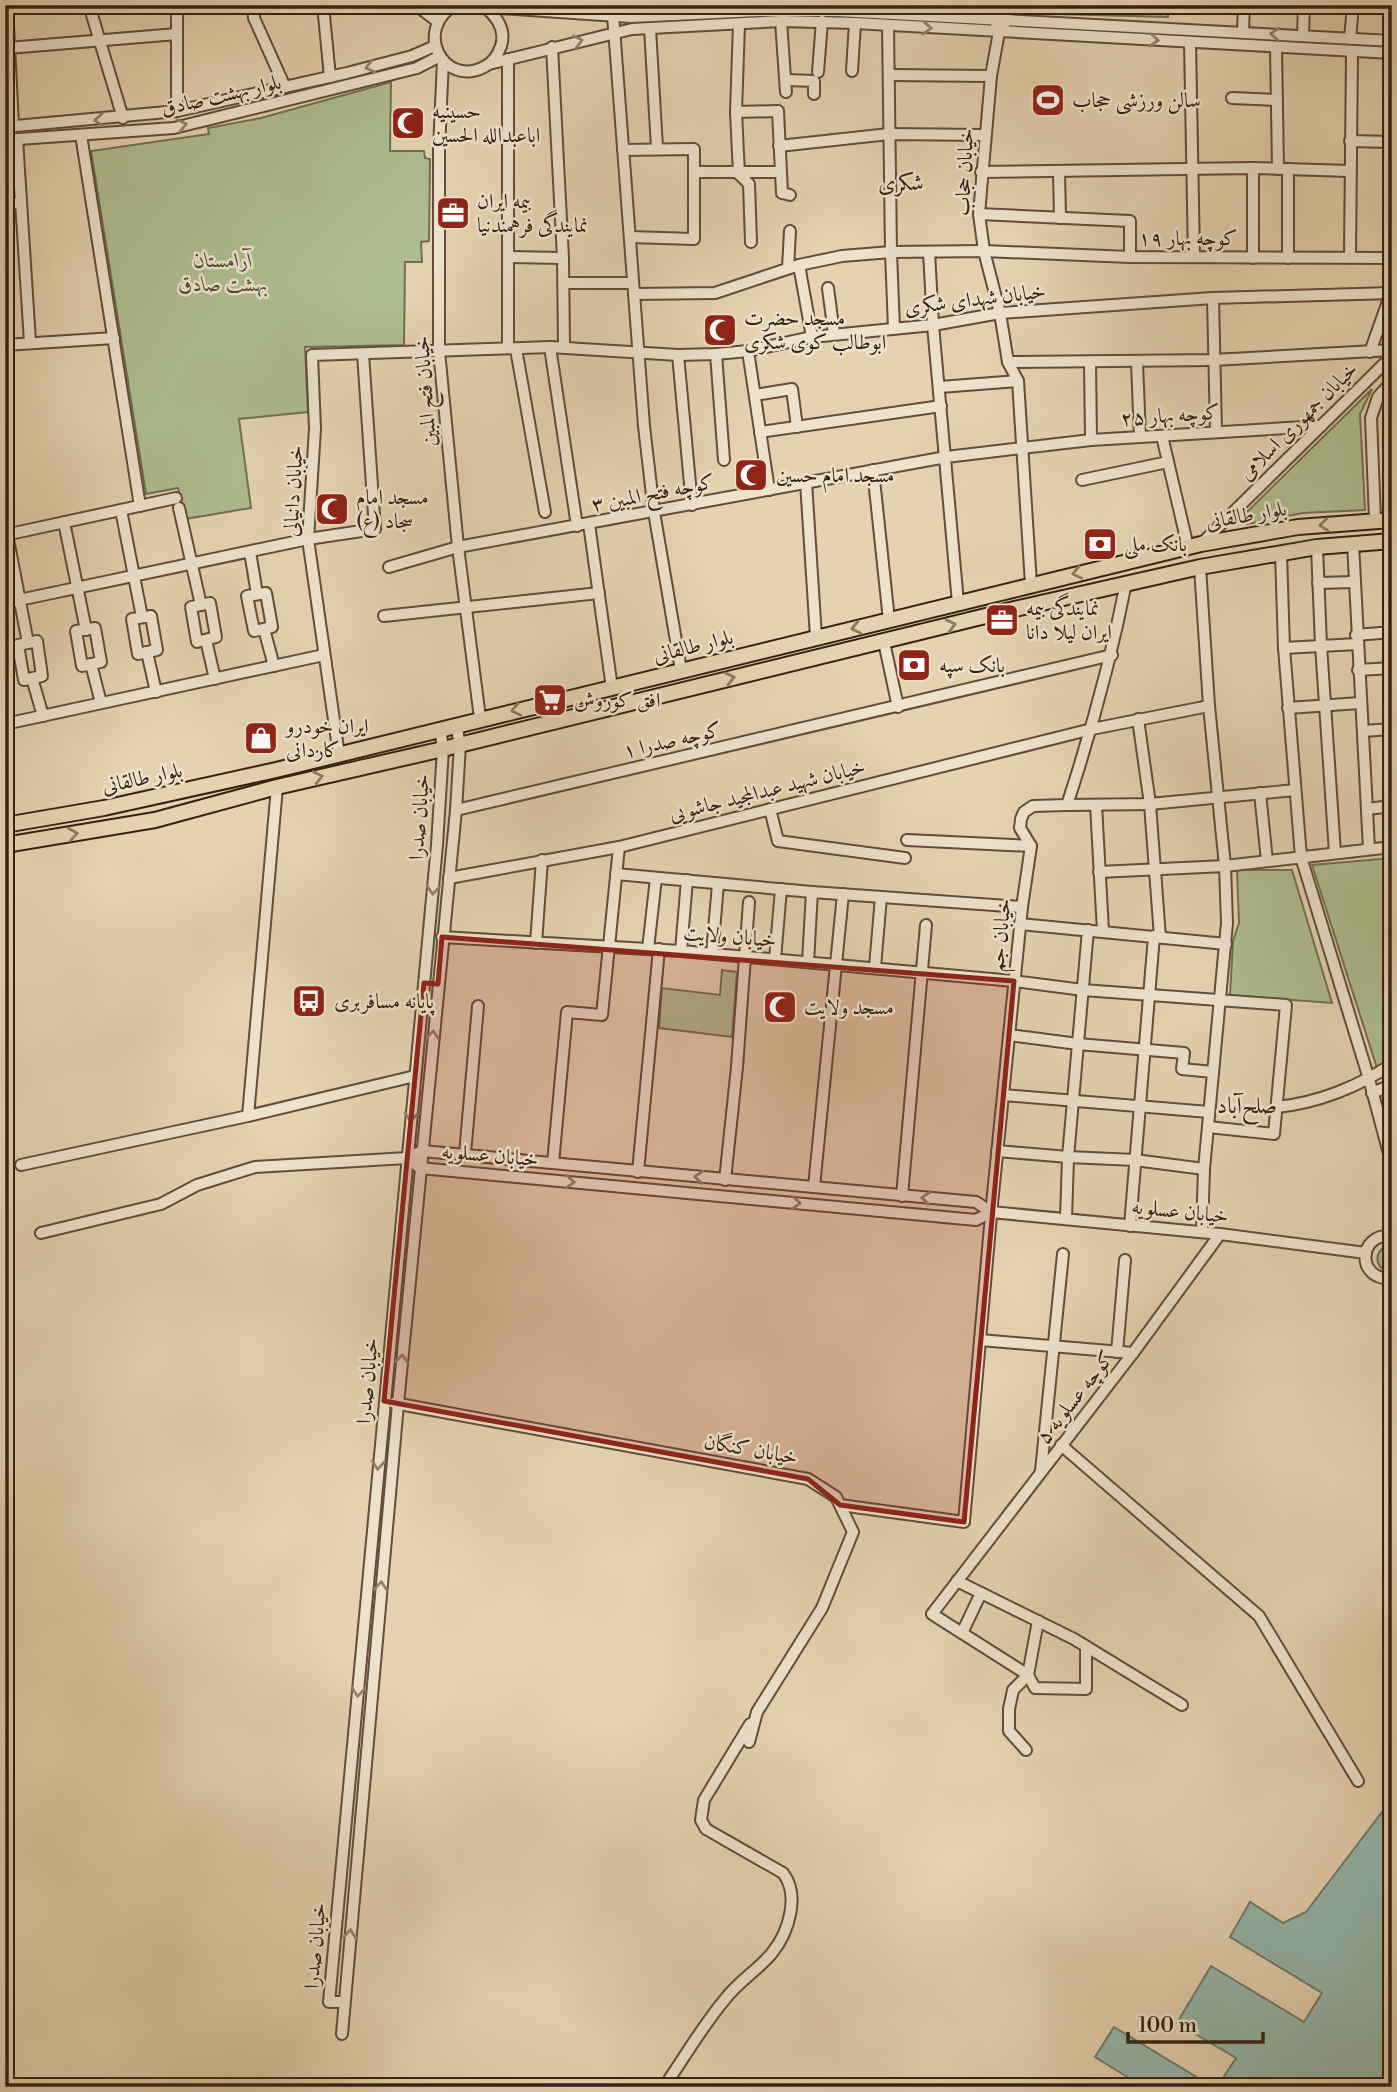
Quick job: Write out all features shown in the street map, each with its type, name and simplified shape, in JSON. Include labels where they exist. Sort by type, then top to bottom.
[{"type":"main road","points":[[1385,520],[1390,541]]},
{"type":"main road","name":"بلوار طالقانی","points":[[5,824],[104,808],[339,755],[480,718],[1194,546],[1298,527],[1385,520]]},
{"type":"main road","name":"بلوار طالقانی","points":[[5,845],[155,820],[277,787],[1126,583],[1317,547],[1390,541]]},
{"type":"main road","points":[[681,670],[684,690]]},
{"type":"street","points":[[7,5],[9,126]]},
{"type":"street","points":[[89,5],[123,118]]},
{"type":"street","points":[[177,5],[177,111]]},
{"type":"street","points":[[253,5],[254,18],[285,87]]},
{"type":"street","points":[[323,5],[330,77]]},
{"type":"street","points":[[416,5],[438,22],[446,7]]},
{"type":"street","points":[[996,5],[995,20],[999,32]]},
{"type":"street","points":[[999,32],[1007,20],[1009,5]]},
{"type":"street","points":[[1009,5],[1016,16],[1024,21]]},
{"type":"street","points":[[1243,32],[1244,5]]},
{"type":"street","points":[[1303,36],[1304,5]]},
{"type":"street","points":[[1350,38],[1353,5]]},
{"type":"street","points":[[483,6],[596,10],[613,15],[650,16],[758,8],[1392,41]]},
{"type":"street","points":[[483,6],[500,24],[502,35],[496,56],[489,64]]},
{"type":"street","points":[[818,72],[825,13]]},
{"type":"street","points":[[439,54],[457,70],[479,70],[489,64],[613,32],[781,21],[825,13],[855,23],[1392,53]]},
{"type":"street","points":[[613,15],[654,512],[681,670]]},
{"type":"street","points":[[781,21],[786,86],[814,81],[814,94]]},
{"type":"street","name":"خیابان فتح المبین","points":[[438,22],[434,36],[439,54],[439,351],[464,608],[480,718]]},
{"type":"street","points":[[852,71],[855,23]]},
{"type":"street","points":[[739,24],[736,112],[739,173],[749,184],[751,242]]},
{"type":"street","points":[[888,25],[894,328]]},
{"type":"street","points":[[650,28],[657,148]]},
{"type":"street","name":"خیابان حجاب","points":[[999,32],[984,135],[979,214],[984,251],[1000,313],[1008,362],[1018,381]]},
{"type":"street","points":[[8,48],[177,34]]},
{"type":"street","points":[[1189,42],[1194,257]]},
{"type":"street","points":[[552,47],[565,347]]},
{"type":"street","points":[[1276,47],[1288,258]]},
{"type":"street","points":[[1350,257],[1352,51]]},
{"type":"street","name":"بلوار بهشت صادق","points":[[9,126],[123,118],[177,111],[412,56],[439,54]]},
{"type":"street","name":"بلوار بهشت صادق","points":[[11,139],[174,128],[417,68],[439,54]]},
{"type":"street","points":[[508,59],[512,348],[545,512]]},
{"type":"street","points":[[890,75],[991,76]]},
{"type":"street","points":[[1232,98],[1277,100]]},
{"type":"street","points":[[736,112],[778,111],[782,193],[790,195]]},
{"type":"street","points":[[1350,141],[1391,142],[1392,126]]},
{"type":"street","points":[[779,146],[889,134],[984,135]]},
{"type":"street","points":[[81,135],[139,506]]},
{"type":"street","points":[[11,139],[20,203],[30,342]]},
{"type":"street","points":[[623,150],[694,149],[694,239],[630,237]]},
{"type":"street","points":[[1253,168],[1253,258]]},
{"type":"street","points":[[981,172],[1253,168],[1349,171]]},
{"type":"street","points":[[1059,171],[1060,218]]},
{"type":"street","points":[[695,172],[781,172]]},
{"type":"street","points":[[5,204],[20,203]]},
{"type":"street","points":[[979,214],[1130,221],[1130,257]]},
{"type":"street","points":[[790,231],[793,267],[812,337]]},
{"type":"street","name":"کوچه بهار ۱۹","points":[[564,283],[715,293],[793,267],[842,256],[891,252],[984,251],[1130,257],[1392,258]]},
{"type":"street","points":[[929,252],[958,603]]},
{"type":"street","points":[[509,257],[563,258]]},
{"type":"street","points":[[828,288],[834,334]]},
{"type":"street","points":[[1370,352],[1391,293]]},
{"type":"street","name":"خیابان شهدای شکری","points":[[439,351],[565,347],[678,355],[716,354],[748,351],[812,337],[933,325],[1000,313],[1213,298],[1391,293]]},
{"type":"street","points":[[1213,298],[1216,431]]},
{"type":"street","points":[[5,345],[114,338]]},
{"type":"street","points":[[550,347],[583,525],[599,593],[612,688]]},
{"type":"street","name":"خیابان دانیالی","points":[[339,755],[308,539],[315,429],[312,355],[439,351]]},
{"type":"street","points":[[748,351],[769,490]]},
{"type":"street","points":[[1008,362],[1137,362],[1392,353]]},
{"type":"street","name":"خیابان جمهوری اسلامی","points":[[1194,546],[1321,426],[1392,353]]},
{"type":"street","points":[[5,603],[308,539],[375,529],[363,354]]},
{"type":"street","points":[[716,354],[724,460]]},
{"type":"street","points":[[678,355],[692,505]]},
{"type":"street","points":[[1090,362],[1091,440]]},
{"type":"street","points":[[1137,362],[1140,437]]},
{"type":"street","points":[[1377,371],[1391,383]]},
{"type":"street","points":[[940,387],[1018,381],[1031,584]]},
{"type":"street","name":"خیابان جمهوری اسلامی","points":[[1385,520],[1371,418],[1375,404],[1391,383]]},
{"type":"street","points":[[755,395],[792,389],[797,427]]},
{"type":"street","points":[[760,432],[942,406]]},
{"type":"street","name":"کوچه بهار ۲۵","points":[[1021,448],[1091,440],[1321,426]]},
{"type":"street","points":[[1162,436],[1194,546]]},
{"type":"street","name":"کوچه فتح المبین ۳","points":[[388,566],[458,547],[806,482],[946,457],[1021,448]]},
{"type":"street","points":[[1082,480],[1168,462]]},
{"type":"street","points":[[873,470],[889,620]]},
{"type":"street","points":[[806,482],[816,637]]},
{"type":"street","points":[[43,716],[32,678],[42,676],[37,642],[28,643],[6,535],[64,522],[139,506],[178,503],[201,605],[191,607],[197,642],[206,640],[215,679]]},
{"type":"street","points":[[121,510],[142,617],[151,615],[157,650],[147,652],[156,692]]},
{"type":"street","points":[[64,522],[86,630],[95,628],[101,662],[91,664],[101,703]]},
{"type":"street","points":[[1390,541],[1392,648]]},
{"type":"street","points":[[1353,543],[1370,849]]},
{"type":"street","points":[[1317,547],[1335,853]]},
{"type":"street","points":[[250,552],[257,594],[266,593],[272,627],[264,629],[274,666]]},
{"type":"street","points":[[1281,553],[1284,648],[1301,857],[1372,1093],[1388,1130],[1392,1165]]},
{"type":"street","points":[[1200,567],[1209,706],[1226,866],[1226,944],[1204,1169],[1202,1232]]},
{"type":"street","points":[[1318,583],[1354,582]]},
{"type":"street","points":[[1126,583],[1112,655],[1092,729],[1067,805],[1150,804],[1295,790]]},
{"type":"street","points":[[384,616],[599,593]]},
{"type":"street","points":[[1284,648],[1357,640],[1391,633]]},
{"type":"street","points":[[884,642],[898,707]]},
{"type":"street","points":[[5,723],[324,655]]},
{"type":"street","name":"کوچه صدرا ۱","points":[[456,810],[1112,655]]},
{"type":"street","points":[[1358,670],[1392,668]]},
{"type":"street","points":[[1288,708],[1360,703]]},
{"type":"street","name":"خیابان شهید عبدالمجید جاشویی","points":[[449,878],[619,847],[1092,729],[1209,706]]},
{"type":"street","points":[[1129,1226],[1148,995],[1157,937],[1150,804],[1138,719]]},
{"type":"street","name":"خیابان صدرا","points":[[342,2034],[398,1404],[456,810],[460,745],[456,724]]},
{"type":"street","name":"خیابان صدرا","points":[[344,2002],[329,2001],[437,845],[443,749],[440,728]]},
{"type":"street","points":[[1363,731],[1392,729]]},
{"type":"street","points":[[248,1116],[277,787]]},
{"type":"street","points":[[1260,793],[1267,861]]},
{"type":"street","name":"خیابان جم","points":[[980,1340],[1014,981],[1031,846],[1020,828],[1024,812],[1033,806],[1067,805]]},
{"type":"street","points":[[1096,805],[1103,931]]},
{"type":"street","points":[[1367,809],[1392,806]]},
{"type":"street","points":[[770,809],[778,841],[905,858]]},
{"type":"street","points":[[907,840],[1031,846]]},
{"type":"street","points":[[437,845],[451,845]]},
{"type":"street","points":[[553,1163],[567,1012],[602,1015],[619,847]]},
{"type":"street","points":[[1099,872],[1226,866],[1392,847]]},
{"type":"street","points":[[536,943],[542,860]]},
{"type":"street","points":[[616,874],[1022,907]]},
{"type":"street","points":[[638,1172],[656,878]]},
{"type":"street","points":[[681,951],[687,880]]},
{"type":"street","points":[[712,954],[718,884]]},
{"type":"street","points":[[775,959],[781,889]]},
{"type":"street","points":[[808,962],[812,892]]},
{"type":"street","points":[[814,1187],[844,894]]},
{"type":"street","points":[[875,967],[881,897]]},
{"type":"street","points":[[725,1180],[750,902]]},
{"type":"street","points":[[1020,924],[1226,944]]},
{"type":"street","points":[[902,1196],[926,925]]},
{"type":"street","points":[[1066,1219],[1068,1157],[1088,930]]},
{"type":"street","name":"خیابان ولایت","points":[[442,937],[681,951],[875,967],[1083,990],[1286,1005],[1277,1107]]},
{"type":"street","points":[[424,983],[438,984]]},
{"type":"street","points":[[464,1154],[478,1006]]},
{"type":"street","points":[[1009,1035],[1184,1053],[1182,1069],[1213,1072]]},
{"type":"street","points":[[1208,1126],[1274,1134],[1277,1107],[1301,1105],[1369,1079],[1392,1065]]},
{"type":"street","points":[[21,1165],[248,1116],[415,1076]]},
{"type":"street","points":[[1372,1093],[1392,1085]]},
{"type":"street","points":[[1003,1094],[1209,1112]]},
{"type":"street","name":"خیابان عسلویه","points":[[991,1212],[976,1220],[420,1168],[407,1158],[422,1151],[464,1154],[976,1202],[991,1212],[1202,1232],[1366,1253]]},
{"type":"street","points":[[997,1151],[1135,1160],[1204,1169]]},
{"type":"street","points":[[41,1233],[161,1204],[197,1185],[255,1167],[407,1158]]},
{"type":"street","name":"کوچه عسلویه ۵","points":[[962,1633],[932,1614],[1133,1353],[1220,1234]]},
{"type":"street","points":[[1390,1281],[1372,1273],[1365,1260],[1372,1241],[1385,1235],[1392,1236]]},
{"type":"street","points":[[1041,1472],[1063,1254]]},
{"type":"street","points":[[1117,1352],[1125,1260]]},
{"type":"street","points":[[840,1504],[964,1522],[980,1340],[1133,1353]]},
{"type":"street","name":"خیابان کنگان","points":[[384,1401],[808,1479],[836,1497],[840,1504]]},
{"type":"street","points":[[1061,1445],[1259,1616],[1358,1781]]},
{"type":"street","points":[[664,2087],[726,1998],[773,1952],[785,1929],[793,1894],[783,1873],[706,1829],[701,1820],[704,1800],[822,1608],[853,1532],[840,1504]]},
{"type":"street","points":[[957,1581],[1086,1647],[1182,1705]]},
{"type":"street","points":[[981,1593],[962,1633],[1028,1675],[1035,1688],[1086,1689],[1086,1647]]},
{"type":"street","points":[[365,1611],[379,1612]]},
{"type":"street","points":[[1026,1750],[1010,1731],[1009,1709],[1013,1690],[1028,1675],[1038,1621]]},
{"type":"street","points":[[749,1742],[757,1712]]},
{"type":"street","points":[[354,1735],[368,1736]]},
{"type":"street","points":[[341,1878],[355,1880]]},
{"type":"highlighted area","points":[[442,937],[1014,981],[964,1522],[840,1505],[808,1479],[384,1401],[424,983],[438,984]]},
{"type":"green space","points":[[1018,5],[1169,5],[1168,17],[1018,13]]},
{"type":"green space","name":"آرامستان بهشت صادق","points":[[391,82],[390,151],[424,151],[425,158],[430,159],[429,241],[421,242],[422,262],[405,262],[404,345],[305,347],[308,412],[239,419],[251,508],[185,519],[178,488],[146,494],[91,151],[209,134],[208,128],[261,118]]},
{"type":"green space","points":[[1372,389],[1360,414],[1365,510],[1303,513],[1247,524],[1246,513]]},
{"type":"green space","points":[[1392,858],[1392,1059],[1377,1068],[1312,865]]},
{"type":"green space","points":[[1237,870],[1292,870],[1332,1003],[1230,995],[1233,941],[1239,923]]},
{"type":"green space","points":[[722,970],[737,972],[732,1037],[659,1028],[662,988],[720,995]]},
{"type":"green space","points":[[1383,1248],[1392,1248],[1392,1270],[1381,1268],[1378,1263],[1378,1255]]},
{"type":"water","points":[[1392,1799],[1392,2087],[1217,2087],[1236,2058],[1177,2023],[1211,1966],[1304,2022],[1322,1993],[1230,1937],[1250,1902],[1283,1923],[1306,1912]]},
{"type":"water","points":[[1114,2027],[1213,2087],[1135,2087],[1137,2083],[1095,2057]]},
{"type":"place","name":"سالن ورزشی حجاب","points":[[1048,100]]},
{"type":"place","name":"حسینیه اباعبدالله الحسین","points":[[408,123]]},
{"type":"place","name":"بیمه ایران نمایندگی فرهمندنیا","points":[[453,213]]},
{"type":"place","name":"مسجد حضرت ابوطالب کوی شکری","points":[[720,330]]},
{"type":"place","name":"مسجد امام حسین","points":[[751,475]]},
{"type":"place","name":"مسجد امام سجاد (ع)","points":[[332,509]]},
{"type":"place","name":"بانک ملی","points":[[1100,544]]},
{"type":"place","name":"نمایندگی بیمه ایران لیلا دانا","points":[[1002,620]]},
{"type":"place","name":"بانک سپه","points":[[914,665]]},
{"type":"place","name":"افق کوروش","points":[[550,700]]},
{"type":"place","name":"ایران خودرو کاردانی","points":[[261,738]]},
{"type":"place","name":"پایانه مسافربری","points":[[309,1001]]},
{"type":"place","name":"مسجد ولایت","points":[[780,1007]]},
{"type":"district","name":"شکری","points":[[901,182]]},
{"type":"district","name":"صلح‌آباد","points":[[1247,1105]]}]
